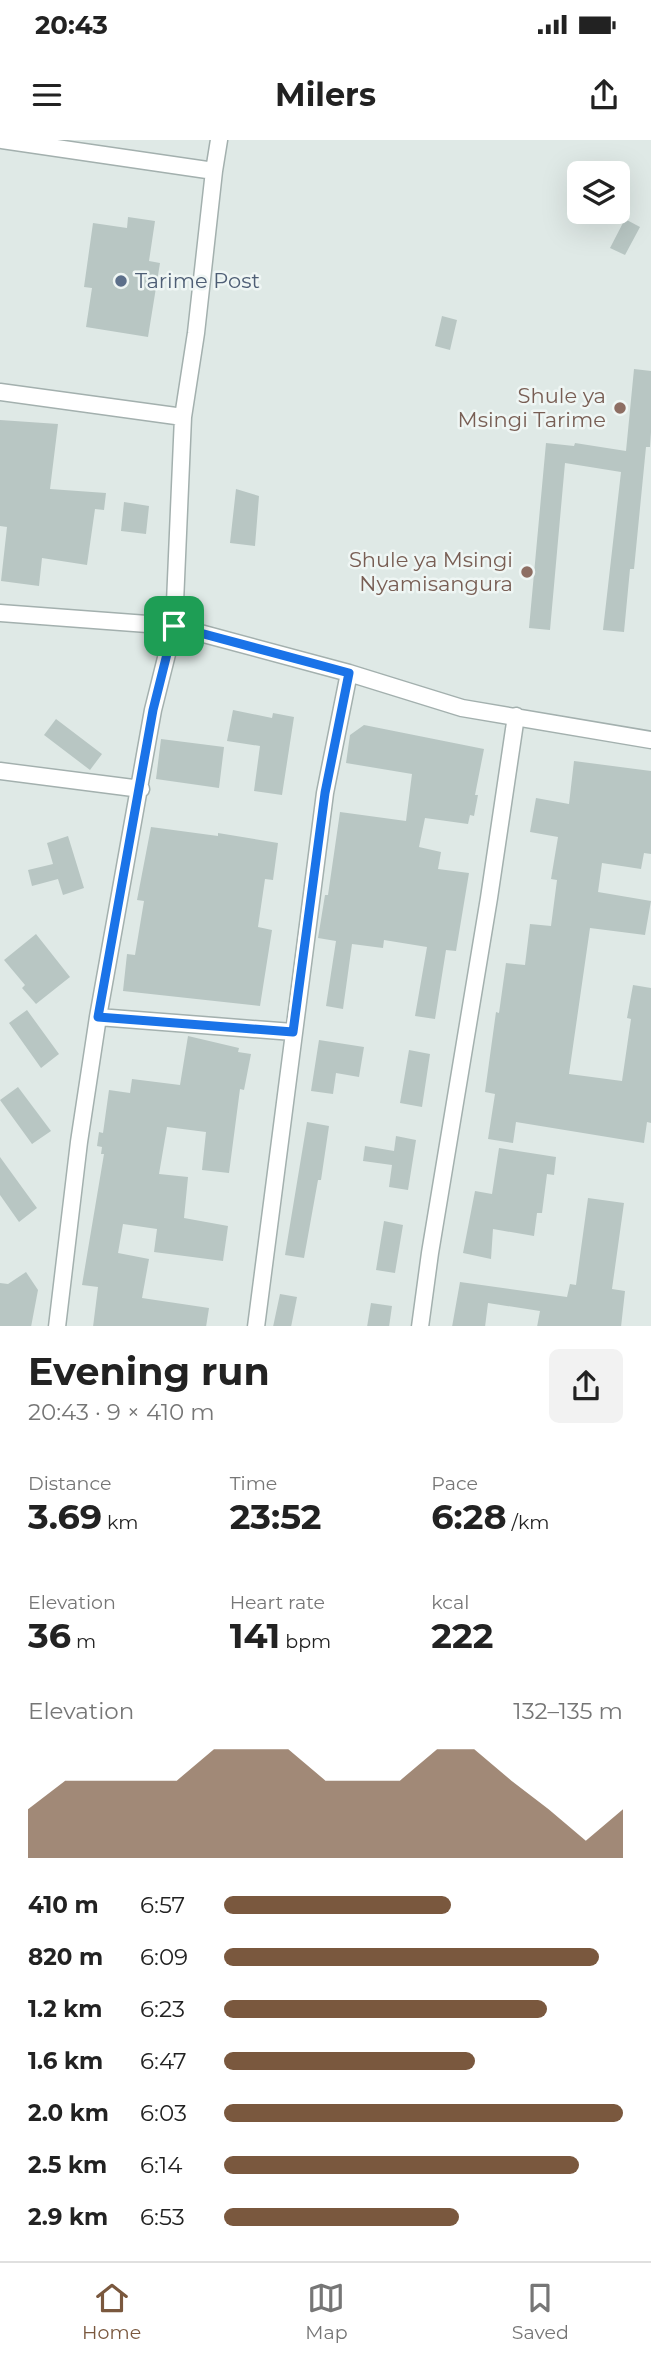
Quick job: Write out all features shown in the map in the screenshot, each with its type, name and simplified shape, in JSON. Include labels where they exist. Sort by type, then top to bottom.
[{"type":"street","points":[[2,140],[214,171]]},
{"type":"street","points":[[57,1326],[79,1142],[98,1017],[141,789],[153,710],[174,626],[183,417],[219,140]]},
{"type":"street","points":[[0,392],[183,417]]},
{"type":"street","points":[[0,613],[174,626],[349,673],[462,708],[651,740]]},
{"type":"street","points":[[256,1326],[325,793],[349,673]]},
{"type":"street","points":[[420,1326],[516,716]]},
{"type":"street","points":[[0,771],[141,789]]},
{"type":"street","points":[[98,1017],[293,1032]]},
{"type":"building","name":"Tarime Post","points":[[128,217],[155,221],[149,261],[160,263],[148,337],[86,327],[92,288],[84,287],[93,223],[127,228]]},
{"type":"building","points":[[630,222],[640,227],[625,255],[610,248],[622,224],[630,224]]},
{"type":"building","points":[[442,316],[457,320],[450,350],[435,346]]},
{"type":"building","points":[[634,369],[651,371],[651,432],[650,447],[646,447],[634,569],[630,569],[624,632],[603,630],[621,472],[565,463],[550,630],[529,628],[546,443],[574,446],[575,443],[626,451]]},
{"type":"building","points":[[0,420],[58,424],[50,489],[106,493],[104,510],[95,509],[87,565],[42,558],[39,586],[1,581],[7,527],[0,526]]},
{"type":"building","points":[[236,489],[259,496],[255,546],[230,543]]},
{"type":"building","points":[[124,502],[149,506],[146,534],[121,531]]},
{"type":"building","points":[[233,710],[272,718],[273,713],[294,717],[282,795],[254,791],[260,746],[227,741]]},
{"type":"building","points":[[56,719],[102,754],[90,770],[44,735]]},
{"type":"building","points":[[364,725],[484,749],[475,795],[478,795],[474,816],[470,815],[468,824],[425,818],[419,847],[441,852],[438,869],[469,873],[456,951],[446,950],[435,1019],[415,1016],[427,947],[384,940],[383,948],[352,944],[343,1009],[326,1006],[336,941],[318,938],[325,895],[328,895],[340,812],[406,821],[412,774],[346,763],[350,735]]},
{"type":"building","points":[[161,739],[224,747],[219,788],[156,779]]},
{"type":"building","points":[[574,761],[651,771],[651,854],[644,853],[641,869],[602,863],[598,892],[651,901],[645,935],[590,928],[569,1074],[622,1081],[631,1019],[627,1018],[633,985],[651,988],[651,1123],[647,1122],[644,1143],[516,1122],[513,1143],[488,1139],[495,1094],[485,1092],[506,963],[525,965],[530,924],[551,926],[557,880],[551,879],[558,837],[530,832],[536,798],[569,804]]},
{"type":"building","points":[[151,827],[218,836],[218,833],[278,843],[273,880],[265,879],[258,927],[272,930],[260,1006],[123,991],[127,954],[135,955],[144,901],[137,900]]},
{"type":"building","points":[[68,836],[84,888],[63,895],[58,879],[32,886],[28,870],[53,864],[47,843]]},
{"type":"building","points":[[36,934],[70,977],[36,1004],[22,988],[25,985],[4,960]]},
{"type":"building","points":[[27,1010],[59,1054],[41,1068],[9,1023]]},
{"type":"building","points":[[188,1036],[239,1048],[238,1052],[251,1054],[244,1090],[240,1089],[229,1173],[202,1170],[206,1132],[167,1127],[159,1174],[188,1177],[184,1218],[228,1226],[223,1261],[154,1252],[157,1229],[123,1224],[118,1253],[149,1259],[142,1298],[209,1308],[206,1326],[93,1326],[98,1287],[82,1285],[104,1154],[101,1154],[102,1147],[97,1146],[99,1132],[103,1133],[109,1090],[130,1093],[132,1079],[180,1085]]},
{"type":"building","points":[[319,1040],[364,1047],[359,1077],[336,1073],[333,1094],[311,1091]]},
{"type":"building","points":[[409,1050],[430,1054],[422,1107],[400,1103]]},
{"type":"building","points":[[18,1087],[51,1131],[32,1144],[0,1100]]},
{"type":"building","points":[[307,1122],[329,1126],[321,1180],[318,1180],[304,1258],[285,1255]]},
{"type":"building","points":[[396,1136],[416,1140],[408,1190],[389,1187],[392,1165],[363,1161],[365,1146],[394,1151]]},
{"type":"building","points":[[499,1148],[556,1157],[554,1175],[547,1174],[542,1213],[537,1213],[534,1236],[493,1229],[491,1259],[463,1253],[475,1191],[492,1194]]},
{"type":"building","points":[[0,1157],[37,1208],[19,1222],[0,1195]]},
{"type":"building","points":[[588,1198],[624,1203],[612,1289],[625,1291],[621,1326],[537,1326],[540,1311],[488,1303],[485,1326],[452,1326],[460,1282],[567,1297],[570,1284],[576,1285]]},
{"type":"building","points":[[384,1221],[403,1225],[395,1273],[376,1270]]},
{"type":"building","points":[[26,1272],[38,1290],[31,1326],[0,1326],[0,1283],[8,1284]]},
{"type":"building","points":[[280,1294],[297,1297],[291,1326],[273,1326]]},
{"type":"building","points":[[371,1303],[392,1306],[389,1326],[367,1326]]},
{"type":"place","name":"Tarime Post","points":[[121,281]]},
{"type":"place","name":"Shule ya Msingi Tarime","points":[[620,408]]},
{"type":"place","name":"Shule ya Msingi Nyamisangura","points":[[527,572]]},
{"type":"route","points":[[174,626],[349,673],[325,793],[293,1032],[98,1017],[141,789],[153,710],[174,626]]}]
